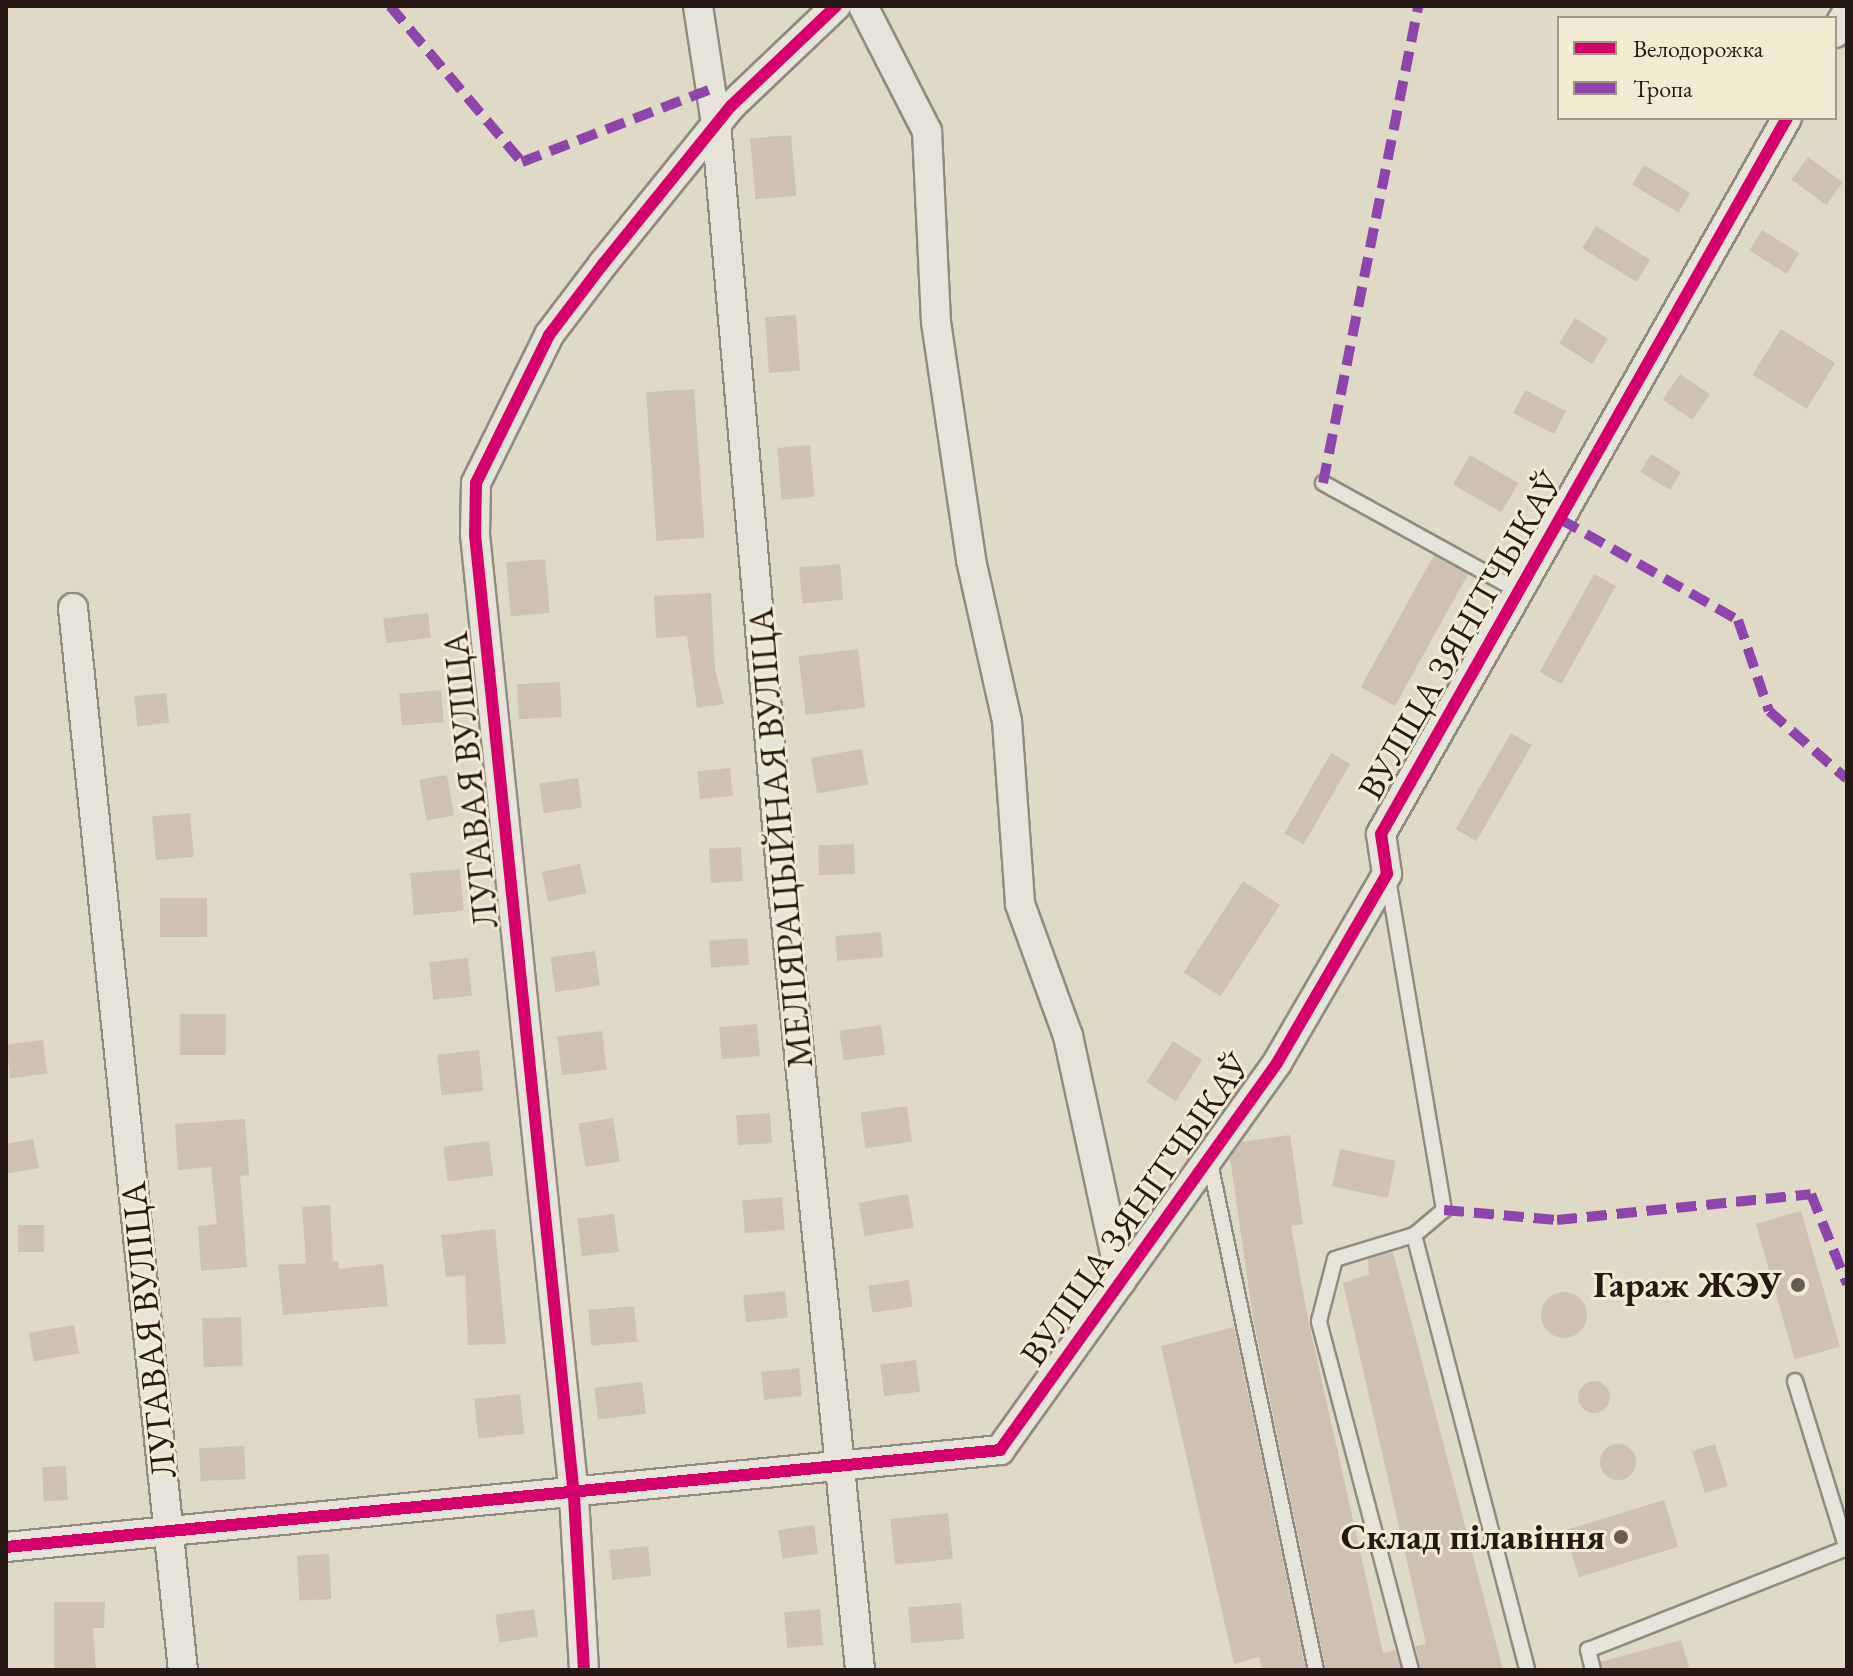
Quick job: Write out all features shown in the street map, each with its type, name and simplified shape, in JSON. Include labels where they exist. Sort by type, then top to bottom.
[{"type":"street","name":"МЕЛІЯРАЦЫЙНАЯ ВУЛІЦА","points":[[698,6],[716,123],[781,871],[843,1467],[860,1670]]},
{"type":"street","name":"ЛУГАВАЯ ВУЛІЦА","points":[[584,1670],[574,1496],[475,535],[476,483],[549,335],[716,123],[836,6]]},
{"type":"street","points":[[863,6],[927,131],[936,322],[971,560],[1007,721],[1020,904],[1068,1036],[1121,1281]]},
{"type":"street","points":[[1837,30],[1847,12]]},
{"type":"street","name":"ВУЛІЦА ЗЯНІТЧЫКАЎ","points":[[843,1467],[1000,1450],[1277,1063],[1387,874],[1381,834],[1786,120]]},
{"type":"street","name":"ЛУГАВАЯ ВУЛІЦА","points":[[73,608],[183,1670]]},
{"type":"street","points":[[6,1547],[574,1496],[843,1467]]},
{"type":"lane","points":[[1323,483],[1519,591]]},
{"type":"lane","points":[[1387,874],[1444,1210],[1414,1235],[1335,1259],[1319,1321],[1411,1670]]},
{"type":"lane","points":[[1209,1158],[1316,1670]]},
{"type":"lane","points":[[1414,1235],[1527,1670]]},
{"type":"lane","points":[[1593,1670],[1588,1650],[1847,1548],[1795,1381]]},
{"type":"building","points":[[791,135],[796,196],[755,199],[750,139]]},
{"type":"building","points":[[1808,157],[1843,182],[1826,205],[1792,180]]},
{"type":"building","points":[[1644,165],[1690,193],[1678,213],[1632,185]]},
{"type":"building","points":[[1596,226],[1650,260],[1636,282],[1582,248]]},
{"type":"building","points":[[1762,230],[1799,253],[1787,274],[1749,250]]},
{"type":"building","points":[[796,315],[800,371],[769,373],[765,317]]},
{"type":"building","points":[[1575,318],[1608,339],[1592,364],[1559,343]]},
{"type":"building","points":[[1781,329],[1835,363],[1807,409],[1752,375]]},
{"type":"building","points":[[1680,374],[1710,394],[1693,420],[1663,400]]},
{"type":"building","points":[[694,389],[704,538],[657,541],[646,392]]},
{"type":"building","points":[[1525,390],[1566,411],[1554,434],[1513,413]]},
{"type":"building","points":[[810,445],[815,497],[782,500],[777,448]]},
{"type":"building","points":[[1651,454],[1681,472],[1670,490],[1640,472]]},
{"type":"building","points":[[1470,455],[1518,483],[1501,512],[1453,484]]},
{"type":"building","points":[[1434,555],[1468,574],[1395,706],[1361,687]]},
{"type":"building","points":[[545,559],[550,613],[511,616],[506,562]]},
{"type":"building","points":[[840,564],[843,600],[802,603],[799,568]]},
{"type":"building","points":[[1594,574],[1616,586],[1562,684],[1540,672]]},
{"type":"building","points":[[711,593],[715,669],[724,704],[697,708],[687,636],[656,638],[654,596]]},
{"type":"building","points":[[428,613],[431,638],[386,643],[383,618]]},
{"type":"building","points":[[858,649],[865,708],[806,715],[798,656]]},
{"type":"building","points":[[560,682],[562,717],[519,719],[517,684]]},
{"type":"building","points":[[441,690],[444,722],[402,726],[399,694]]},
{"type":"building","points":[[166,693],[169,723],[137,726],[134,696]]},
{"type":"building","points":[[1511,733],[1532,745],[1476,841],[1456,829]]},
{"type":"building","points":[[862,749],[868,784],[817,793],[811,758]]},
{"type":"building","points":[[1331,753],[1350,764],[1304,845],[1284,834]]},
{"type":"building","points":[[730,768],[733,796],[700,799],[697,771]]},
{"type":"building","points":[[447,775],[454,815],[427,820],[419,780]]},
{"type":"building","points":[[578,778],[582,808],[544,813],[539,783]]},
{"type":"building","points":[[190,813],[194,857],[156,860],[152,816]]},
{"type":"building","points":[[854,844],[855,874],[819,875],[818,845]]},
{"type":"building","points":[[741,847],[743,881],[711,883],[709,849]]},
{"type":"building","points":[[580,864],[586,893],[548,901],[542,872]]},
{"type":"building","points":[[460,869],[464,911],[414,915],[410,873]]},
{"type":"building","points":[[1243,881],[1280,905],[1221,996],[1184,972]]},
{"type":"building","points":[[160,898],[207,898],[207,937],[160,937]]},
{"type":"building","points":[[881,932],[883,957],[837,961],[835,936]]},
{"type":"building","points":[[747,938],[749,965],[711,968],[709,941]]},
{"type":"building","points":[[595,951],[600,986],[555,992],[550,957]]},
{"type":"building","points":[[468,958],[472,996],[433,1000],[429,962]]},
{"type":"building","points":[[180,1014],[226,1014],[226,1055],[180,1055]]},
{"type":"building","points":[[757,1024],[760,1056],[722,1059],[719,1027]]},
{"type":"building","points":[[881,1025],[885,1055],[844,1061],[839,1031]]},
{"type":"building","points":[[602,1031],[607,1070],[562,1075],[557,1036]]},
{"type":"building","points":[[43,1040],[47,1074],[10,1078],[6,1045]]},
{"type":"building","points":[[1173,1041],[1202,1060],[1176,1101],[1146,1082]]},
{"type":"building","points":[[479,1050],[483,1091],[442,1095],[437,1054]]},
{"type":"building","points":[[907,1106],[912,1142],[865,1148],[860,1113]]},
{"type":"building","points":[[770,1113],[772,1143],[738,1145],[736,1115]]},
{"type":"building","points":[[613,1118],[620,1161],[585,1167],[578,1123]]},
{"type":"building","points":[[245,1119],[249,1175],[240,1176],[247,1267],[201,1271],[198,1226],[217,1224],[211,1167],[178,1170],[175,1124]]},
{"type":"building","points":[[1290,1135],[1303,1224],[1291,1226],[1309,1324],[1383,1653],[1395,1650],[1401,1670],[1326,1670],[1253,1318],[1230,1158],[1241,1142]]},
{"type":"building","points":[[33,1139],[39,1168],[6,1174],[6,1144]]},
{"type":"building","points":[[489,1141],[493,1176],[448,1181],[443,1147]]},
{"type":"building","points":[[1340,1149],[1396,1161],[1388,1198],[1332,1186]]},
{"type":"building","points":[[908,1194],[914,1227],[865,1236],[859,1203]]},
{"type":"building","points":[[782,1197],[785,1230],[745,1233],[742,1200]]},
{"type":"building","points":[[330,1205],[333,1261],[338,1261],[339,1269],[383,1264],[388,1306],[283,1315],[278,1265],[306,1263],[302,1207]]},
{"type":"building","name":"Гараж ЖЭУ","points":[[1801,1211],[1840,1347],[1795,1359],[1756,1224]]},
{"type":"building","points":[[614,1214],[619,1252],[582,1256],[577,1219]]},
{"type":"building","points":[[18,1225],[44,1225],[44,1252],[18,1252]]},
{"type":"building","points":[[495,1229],[506,1344],[468,1345],[465,1275],[446,1277],[441,1235]]},
{"type":"building","points":[[1393,1252],[1503,1670],[1421,1670],[1415,1646],[1426,1644],[1343,1283],[1369,1274],[1368,1259]]},
{"type":"building","points":[[909,1280],[913,1307],[872,1312],[868,1286]]},
{"type":"building","points":[[785,1291],[788,1318],[746,1322],[743,1295]]},
{"type":"building","points":[[1564,1292],[1581,1298],[1587,1315],[1581,1332],[1564,1338],[1547,1332],[1541,1315],[1547,1298]]},
{"type":"building","points":[[634,1306],[637,1342],[591,1346],[588,1310]]},
{"type":"building","points":[[241,1317],[243,1366],[204,1367],[202,1318]]},
{"type":"building","points":[[74,1325],[79,1354],[34,1362],[29,1333]]},
{"type":"building","points":[[1234,1327],[1306,1670],[1262,1670],[1259,1657],[1234,1664],[1161,1346]]},
{"type":"building","points":[[916,1360],[920,1392],[884,1396],[880,1364]]},
{"type":"building","points":[[799,1368],[802,1396],[764,1400],[761,1372]]},
{"type":"building","points":[[1594,1381],[1605,1386],[1610,1397],[1605,1408],[1594,1413],[1583,1408],[1578,1397],[1583,1386]]},
{"type":"building","points":[[642,1382],[646,1414],[598,1420],[594,1388]]},
{"type":"building","points":[[520,1394],[524,1434],[478,1439],[474,1399]]},
{"type":"building","points":[[1618,1444],[1631,1449],[1636,1462],[1631,1475],[1618,1480],[1605,1475],[1600,1462],[1605,1449]]},
{"type":"building","points":[[1715,1444],[1728,1486],[1705,1493],[1692,1451]]},
{"type":"building","points":[[244,1446],[246,1479],[201,1481],[199,1448]]},
{"type":"building","points":[[66,1466],[68,1500],[44,1501],[42,1467]]},
{"type":"building","name":"Склад пілавіння","points":[[1664,1500],[1678,1547],[1579,1577],[1565,1530]]},
{"type":"building","points":[[948,1513],[953,1559],[895,1565],[890,1519]]},
{"type":"building","points":[[814,1525],[818,1554],[782,1559],[778,1530]]},
{"type":"building","points":[[648,1546],[651,1576],[612,1580],[609,1550]]},
{"type":"building","points":[[329,1554],[331,1599],[299,1601],[297,1556]]},
{"type":"building","points":[[54,1602],[105,1602],[104,1628],[93,1628],[96,1670],[54,1670]]},
{"type":"building","points":[[961,1603],[964,1639],[911,1643],[908,1608]]},
{"type":"building","points":[[534,1609],[538,1637],[499,1642],[495,1614]]},
{"type":"building","points":[[820,1609],[823,1645],[787,1648],[784,1612]]},
{"type":"building","points":[[1681,1640],[1690,1670],[1603,1670],[1601,1662]]},
{"type":"marked path","points":[[390,6],[522,162],[711,89]]},
{"type":"marked path","points":[[1323,483],[1418,6]]},
{"type":"marked path","points":[[1560,519],[1738,620],[1769,711],[1847,779]]},
{"type":"marked path","points":[[1444,1210],[1557,1220],[1811,1194],[1847,1284]]},
{"type":"cycle path","points":[[584,1670],[574,1496],[475,535],[476,483],[549,335],[731,106],[836,6]]},
{"type":"cycle path","points":[[6,1547],[1000,1450],[1277,1063],[1387,874],[1381,834],[1786,120]]},
{"type":"place","name":"Гараж ЖЭУ","points":[[1798,1285]]},
{"type":"place","name":"Склад пілавіння","points":[[1621,1537]]}]
